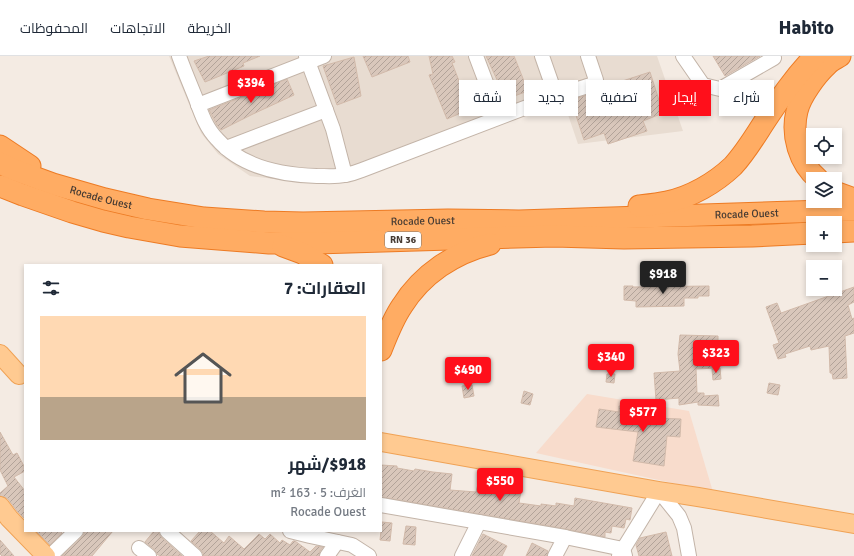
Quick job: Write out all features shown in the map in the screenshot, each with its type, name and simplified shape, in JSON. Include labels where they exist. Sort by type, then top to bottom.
[{"type":"highway","points":[[530,220],[667,202],[700,190],[733,166],[790,85],[815,56]]},
{"type":"highway","points":[[811,172],[800,157],[794,125],[797,110],[806,90],[827,64],[840,56]]},
{"type":"highway","points":[[0,146],[30,166],[53,184]]},
{"type":"highway","name":"Rocade Ouest","points":[[0,163],[53,184],[105,200],[148,210],[204,218],[303,223],[530,220],[854,210]]},
{"type":"highway","name":"Rocade Ouest","points":[[0,186],[72,212],[129,227],[180,236],[269,243],[554,236],[624,238],[806,234]]},
{"type":"highway","points":[[842,195],[854,199]]},
{"type":"highway","points":[[842,232],[854,231]]},
{"type":"highway","points":[[382,347],[392,322],[401,306],[412,290],[426,276],[444,263],[468,250],[517,237]]},
{"type":"highway","points":[[269,243],[302,253],[320,264]]},
{"type":"main road","points":[[0,354],[22,376]]},
{"type":"main road","points":[[0,368],[22,376]]},
{"type":"main road","points":[[382,442],[854,524]]},
{"type":"main road","points":[[0,506],[46,556]]},
{"type":"street","points":[[179,56],[206,124],[216,139],[239,158],[258,166],[306,176],[345,175],[362,170],[524,108]]},
{"type":"street","points":[[198,105],[307,59],[324,56]]},
{"type":"street","points":[[476,56],[499,117]]},
{"type":"street","points":[[542,56],[550,80]]},
{"type":"street","points":[[578,89],[594,84],[596,80],[588,56]]},
{"type":"street","points":[[683,56],[704,84],[720,89],[775,57]]},
{"type":"street","points":[[307,59],[333,129],[345,175]]},
{"type":"street","points":[[226,148],[326,110]]},
{"type":"street","points":[[382,504],[565,537],[623,554],[659,491],[679,516],[684,528],[689,556]]},
{"type":"street","points":[[462,556],[479,522]]},
{"type":"street","points":[[50,556],[75,532]]},
{"type":"street","points":[[168,532],[195,556]]},
{"type":"street","points":[[294,532],[352,545],[369,556]]},
{"type":"street","points":[[555,556],[565,537]]},
{"type":"street","points":[[327,556],[338,542]]},
{"type":"shaded area","points":[[169,56],[657,56],[665,80],[659,80],[659,116],[678,116],[683,131],[578,144],[568,116],[578,116],[578,80],[524,80],[524,115],[349,183],[300,182],[250,176],[218,154],[201,133]]},
{"type":"shaded area","points":[[587,394],[689,411],[713,492],[536,453]]},
{"type":"building","points":[[209,56],[260,56],[243,63],[244,66],[205,82],[194,61]]},
{"type":"building","points":[[363,56],[408,56],[410,62],[372,77]]},
{"type":"building","points":[[429,56],[452,56],[455,62],[452,63],[459,81],[459,114],[447,119],[429,75],[433,74]]},
{"type":"building","points":[[486,56],[514,56],[524,81],[524,92],[516,95],[516,80],[497,80]]},
{"type":"building","points":[[713,56],[760,56],[725,76]]},
{"type":"building","points":[[354,57],[361,96],[337,105],[323,66]]},
{"type":"building","points":[[650,72],[659,100],[659,115],[643,121],[647,131],[608,144],[604,133],[584,140],[576,116],[578,116],[578,98],[586,95],[586,116],[651,116],[651,80],[626,80]]},
{"type":"building","points":[[287,79],[294,95],[221,130],[209,110]]},
{"type":"building","points":[[624,286],[709,286],[709,296],[684,298],[684,306],[636,307],[636,301],[624,300]]},
{"type":"building","points":[[854,287],[854,302],[848,305],[852,319],[854,318],[854,333],[845,336],[847,378],[833,379],[832,373],[830,373],[829,346],[811,350],[810,346],[785,354],[786,357],[778,359],[773,345],[779,343],[766,307],[777,303],[781,313],[829,296],[842,296],[842,291]]},
{"type":"building","points":[[680,335],[718,336],[718,350],[716,350],[717,368],[696,369],[697,393],[704,393],[704,396],[718,395],[719,406],[698,405],[698,402],[679,405],[679,398],[656,400],[654,373],[680,371],[678,354]]},
{"type":"building","points":[[720,368],[721,379],[713,380],[712,369]]},
{"type":"building","points":[[607,374],[615,374],[614,383],[606,382]]},
{"type":"building","points":[[769,383],[780,385],[778,395],[767,393]]},
{"type":"building","points":[[472,385],[474,396],[464,398],[462,386]]},
{"type":"building","points":[[524,391],[533,394],[530,405],[521,403]]},
{"type":"building","points":[[619,406],[629,406],[629,417],[681,419],[680,437],[667,436],[664,466],[633,461],[638,432],[596,427],[599,409],[619,412]]},
{"type":"building","points":[[0,432],[13,455],[17,453],[24,466],[24,472],[14,477],[24,490],[24,518],[8,499],[0,496],[0,493],[8,486],[0,470]]},
{"type":"building","points":[[382,465],[397,466],[397,468],[414,471],[415,469],[452,474],[450,490],[476,492],[478,484],[488,485],[488,481],[522,485],[519,503],[541,506],[541,504],[556,506],[556,503],[574,506],[575,498],[632,508],[630,520],[626,519],[624,528],[612,526],[611,533],[605,532],[605,537],[382,497]]},
{"type":"building","points":[[382,522],[392,523],[390,541],[380,540]]},
{"type":"building","points":[[406,526],[416,527],[415,545],[403,544]]},
{"type":"building","points":[[37,532],[62,533],[50,545]]},
{"type":"building","points":[[84,532],[112,532],[92,556],[62,556],[82,537]]},
{"type":"building","points":[[153,532],[159,532],[161,537],[182,556],[160,556],[145,542]]},
{"type":"building","points":[[199,532],[211,532],[224,543],[229,536],[244,549],[259,534],[265,539],[270,534],[280,543],[282,540],[290,545],[293,541],[295,541],[310,552],[316,546],[323,547],[319,556],[203,556],[201,550],[191,541]]},
{"type":"building","points":[[666,532],[672,556],[639,556],[636,545],[640,538]]},
{"type":"building","points":[[483,534],[507,546],[502,556],[472,556]]},
{"type":"building","points":[[0,540],[14,556],[2,556],[0,554]]},
{"type":"building","points":[[532,543],[548,551],[547,556],[526,556]]}]
